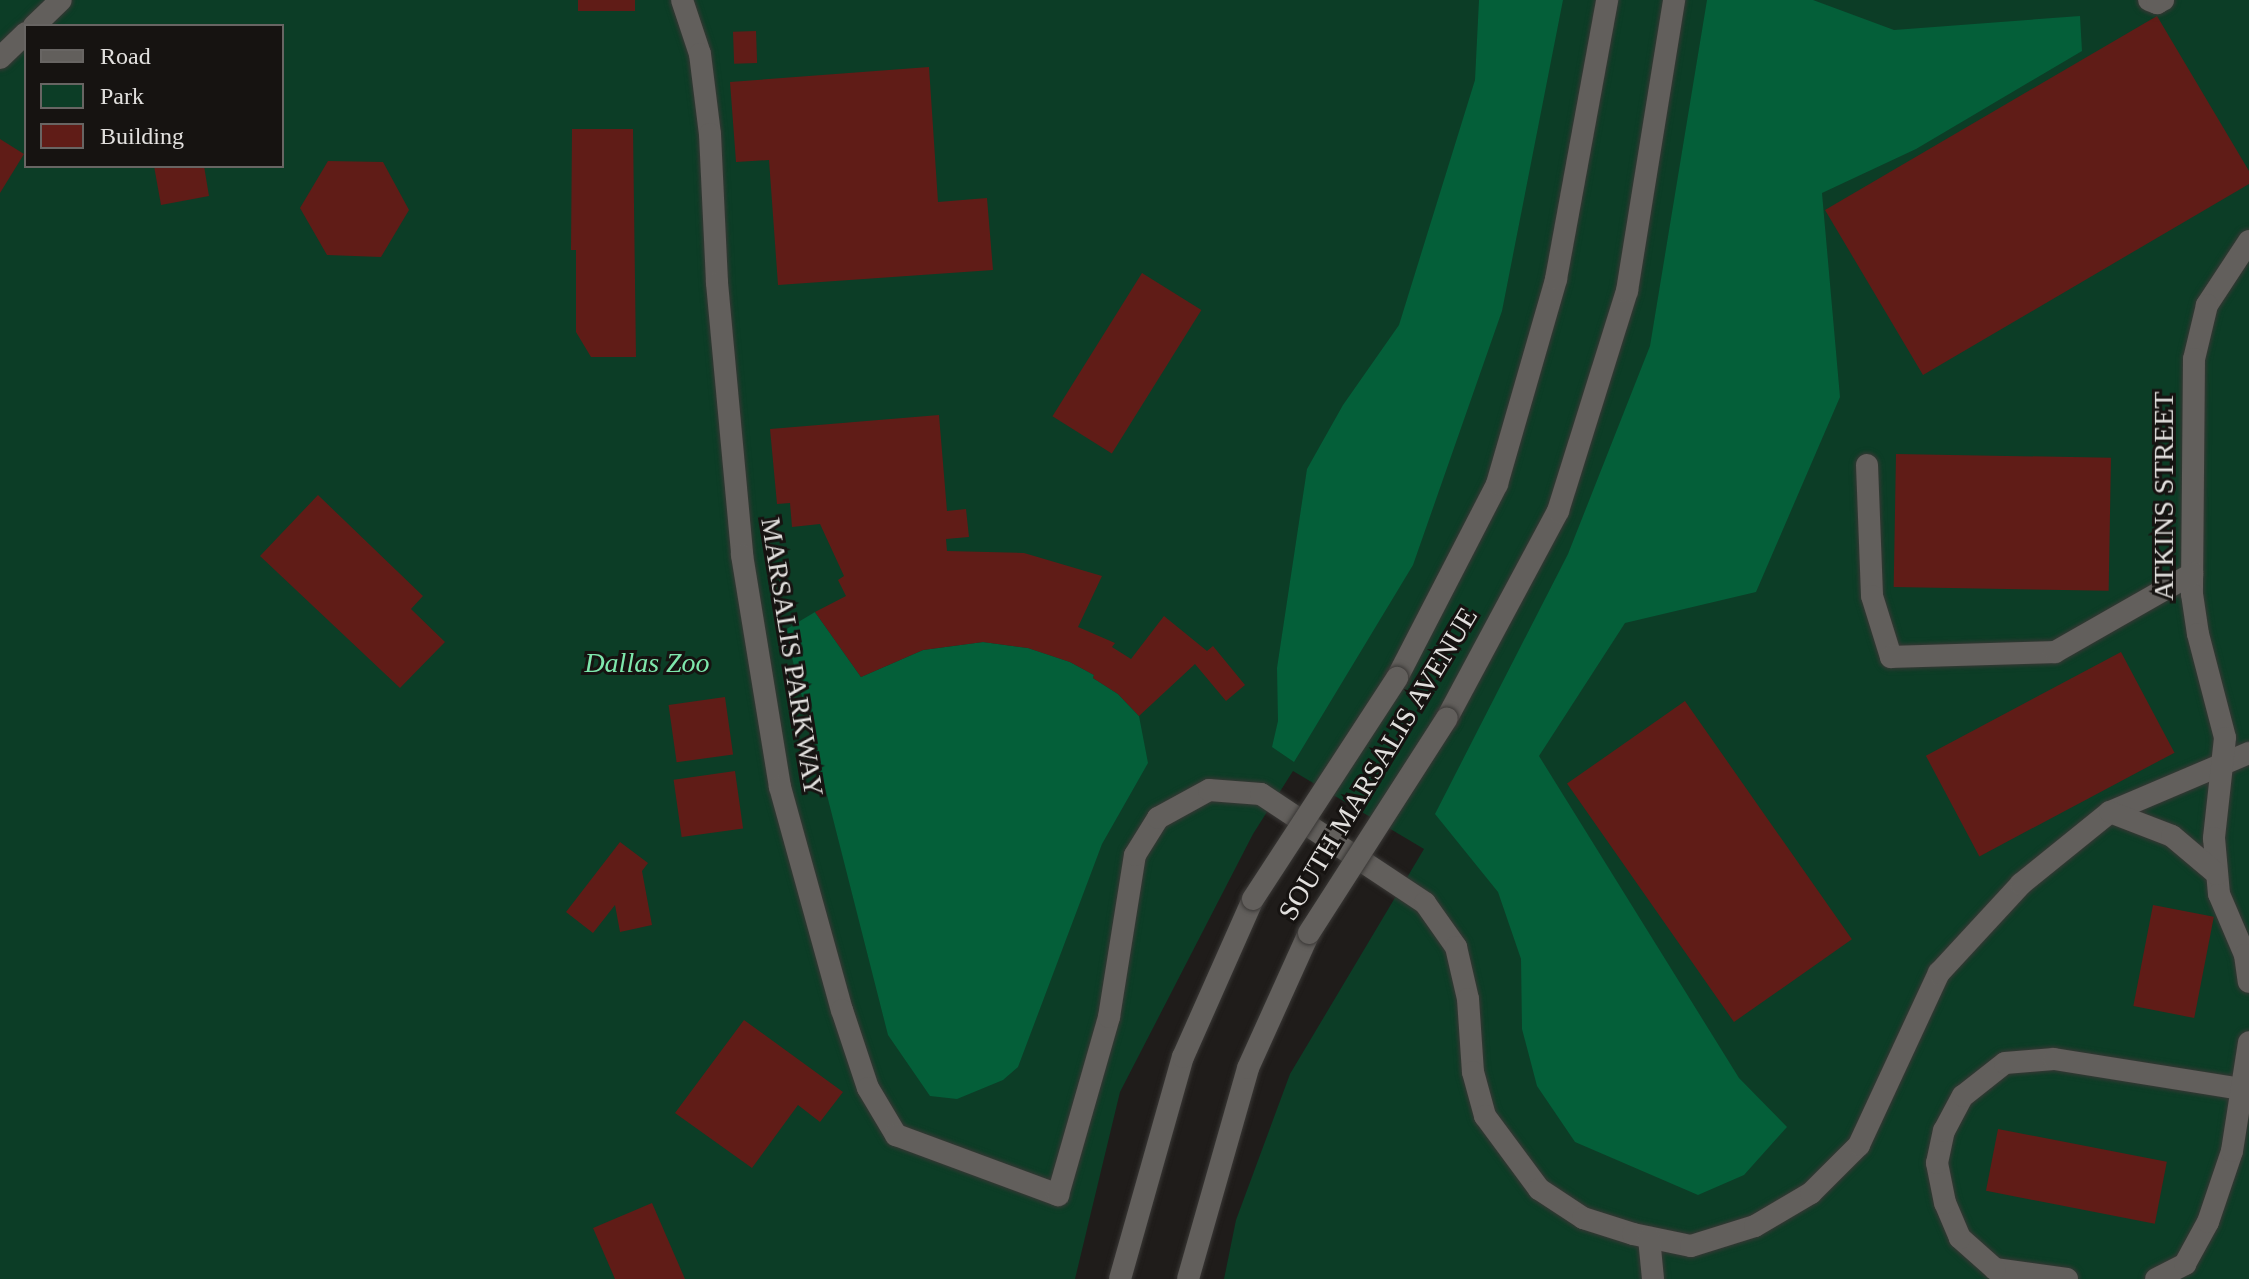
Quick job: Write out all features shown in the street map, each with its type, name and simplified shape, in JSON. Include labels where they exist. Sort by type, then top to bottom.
[{"type":"main road","points":[[36,24],[61,0]]},
{"type":"main road","name":"MARSALIS PARKWAY","points":[[682,0],[700,54],[710,134],[717,283],[742,555],[780,787],[842,1010],[868,1088],[896,1135],[1058,1195],[1109,1017],[1135,855],[1158,818],[1209,790],[1261,794],[1425,903],[1456,947],[1468,999],[1473,1072],[1485,1116],[1539,1189],[1583,1218],[1649,1238]]},
{"type":"main road","name":"SOUTH MARSALIS AVENUE","points":[[1120,1279],[1183,1057],[1253,899],[1397,678],[1497,484],[1556,279],[1607,0]]},
{"type":"main road","name":"SOUTH MARSALIS AVENUE","points":[[1188,1279],[1248,1068],[1309,933],[1447,718],[1558,511],[1627,291],[1674,0]]},
{"type":"main road","points":[[2149,0],[2157,3],[2163,0]]},
{"type":"main road","points":[[0,58],[24,35]]},
{"type":"main road","name":"ATKINS STREET","points":[[2249,241],[2207,305],[2194,359],[2192,574],[2198,634],[2225,738],[2225,761],[2214,838],[2219,894],[2245,955],[2249,982]]},
{"type":"main road","points":[[1867,465],[1872,596],[1891,657],[2055,652],[2192,574]]},
{"type":"main road","points":[[1653,1279],[1649,1238],[1691,1246],[1755,1226],[1811,1193],[1859,1145],[1939,973],[2021,884],[2110,812],[2249,753]]},
{"type":"main road","points":[[2110,812],[2172,836],[2217,874]]},
{"type":"main road","points":[[2156,1279],[2185,1264],[2208,1222],[2232,1151],[2249,1042]]},
{"type":"main road","points":[[2067,1279],[1995,1269],[1960,1238],[1945,1203],[1937,1163],[1944,1131],[1963,1096],[2005,1063],[2054,1059],[2241,1089]]},
{"type":"green space","name":"Dallas Zoo","points":[[0,0],[2249,0],[2249,1279],[1224,1279],[1236,1220],[1290,1074],[1424,849],[1293,771],[1253,834],[1120,1092],[1075,1279],[0,1279]]},
{"type":"green space","points":[[1479,0],[1563,0],[1502,311],[1413,565],[1294,762],[1272,747],[1278,721],[1277,668],[1307,469],[1343,405],[1399,325],[1475,80]]},
{"type":"green space","points":[[1707,0],[1813,0],[1894,30],[2080,16],[2082,51],[1916,149],[1822,193],[1840,397],[1756,592],[1625,623],[1539,756],[1739,1078],[1787,1127],[1744,1175],[1698,1195],[1575,1142],[1537,1086],[1522,1029],[1521,959],[1498,892],[1435,814],[1568,554],[1650,346]]},
{"type":"green space","points":[[815,612],[861,677],[923,650],[983,642],[1028,648],[1070,662],[1094,675],[1093,678],[1118,694],[1139,716],[1148,763],[1102,844],[1018,1067],[1003,1080],[957,1099],[930,1096],[888,1035],[785,630]]},
{"type":"building","points":[[578,0],[635,0],[635,11],[578,11]]},
{"type":"building","points":[[2157,16],[2249,171],[2249,184],[1923,375],[1825,210]]},
{"type":"building","points":[[756,31],[757,63],[734,64],[733,32]]},
{"type":"building","points":[[929,67],[938,202],[987,198],[993,270],[778,285],[769,160],[736,162],[730,82]]},
{"type":"building","points":[[572,129],[633,129],[636,357],[591,357],[576,332],[576,250],[571,250]]},
{"type":"building","points":[[0,139],[24,154],[0,193]]},
{"type":"building","points":[[328,161],[383,162],[409,210],[381,257],[327,255],[300,208]]},
{"type":"building","points":[[154,168],[204,168],[209,196],[161,205]]},
{"type":"building","points":[[1142,273],[1201,310],[1112,453],[1052,416]]},
{"type":"building","points":[[939,415],[947,511],[966,509],[969,537],[946,539],[947,551],[1024,553],[1102,576],[1078,627],[1115,643],[1112,647],[1131,659],[1164,616],[1207,651],[1213,646],[1245,685],[1226,701],[1195,664],[1139,716],[1118,694],[1093,678],[1094,675],[1070,662],[1028,648],[983,642],[923,650],[861,677],[815,612],[846,596],[838,580],[844,576],[820,524],[792,527],[790,503],[777,504],[770,429]]},
{"type":"building","points":[[1896,454],[2111,458],[2109,591],[1894,587]]},
{"type":"building","points":[[318,495],[423,596],[411,609],[445,642],[400,688],[260,556]]},
{"type":"building","points":[[2121,652],[2175,753],[1979,856],[1926,756]]},
{"type":"building","points":[[725,697],[733,754],[677,762],[669,705]]},
{"type":"building","points":[[1685,701],[1852,939],[1734,1022],[1567,784]]},
{"type":"building","points":[[735,771],[743,828],[682,837],[674,780]]},
{"type":"building","points":[[620,842],[648,863],[642,871],[652,925],[620,932],[615,905],[593,933],[566,912]]},
{"type":"building","points":[[2153,905],[2214,917],[2194,1018],[2133,1006]]},
{"type":"building","points":[[744,1020],[843,1092],[820,1122],[798,1105],[752,1168],[675,1113]]},
{"type":"building","points":[[1998,1129],[2167,1162],[2155,1224],[1986,1191]]},
{"type":"building","points":[[652,1203],[685,1279],[615,1279],[593,1228]]}]
